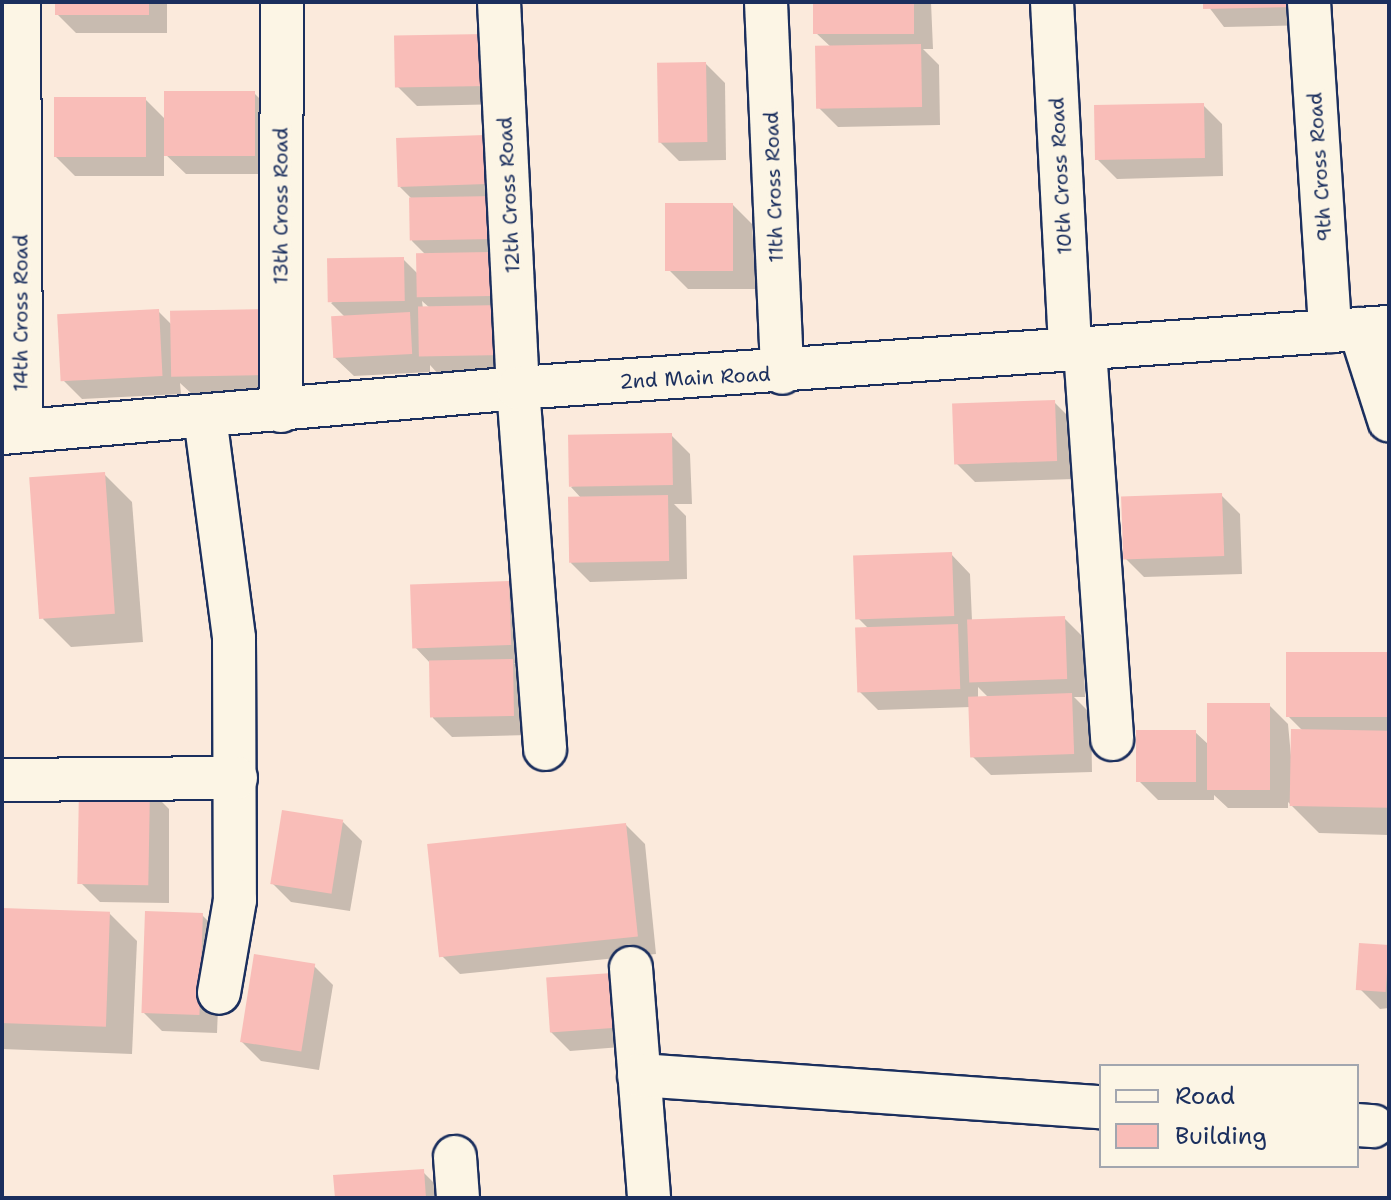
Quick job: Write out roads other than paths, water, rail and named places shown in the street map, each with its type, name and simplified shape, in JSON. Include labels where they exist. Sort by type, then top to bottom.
[{"type":"street","name":"14th Cross Road","points":[[12,432],[19,2]]},
{"type":"street","name":"13th Cross Road","points":[[281,411],[282,2]]},
{"type":"street","name":"12th Cross Road","points":[[499,2],[518,388],[545,749]]},
{"type":"street","name":"11th Cross Road","points":[[766,2],[782,373]]},
{"type":"street","name":"10th Cross Road","points":[[1052,2],[1078,351],[1112,739]]},
{"type":"street","name":"9th Cross Road","points":[[1309,2],[1360,329],[1389,420]]},
{"type":"street","name":"2nd Main Road","points":[[12,432],[518,388],[782,373],[1360,329]]},
{"type":"street","points":[[205,417],[234,638],[235,900],[219,993]]},
{"type":"street","points":[[2,780],[236,778]]},
{"type":"street","points":[[631,968],[649,1198]]},
{"type":"street","points":[[639,1075],[1099,1107]]},
{"type":"street","points":[[455,1157],[458,1198]]}]
